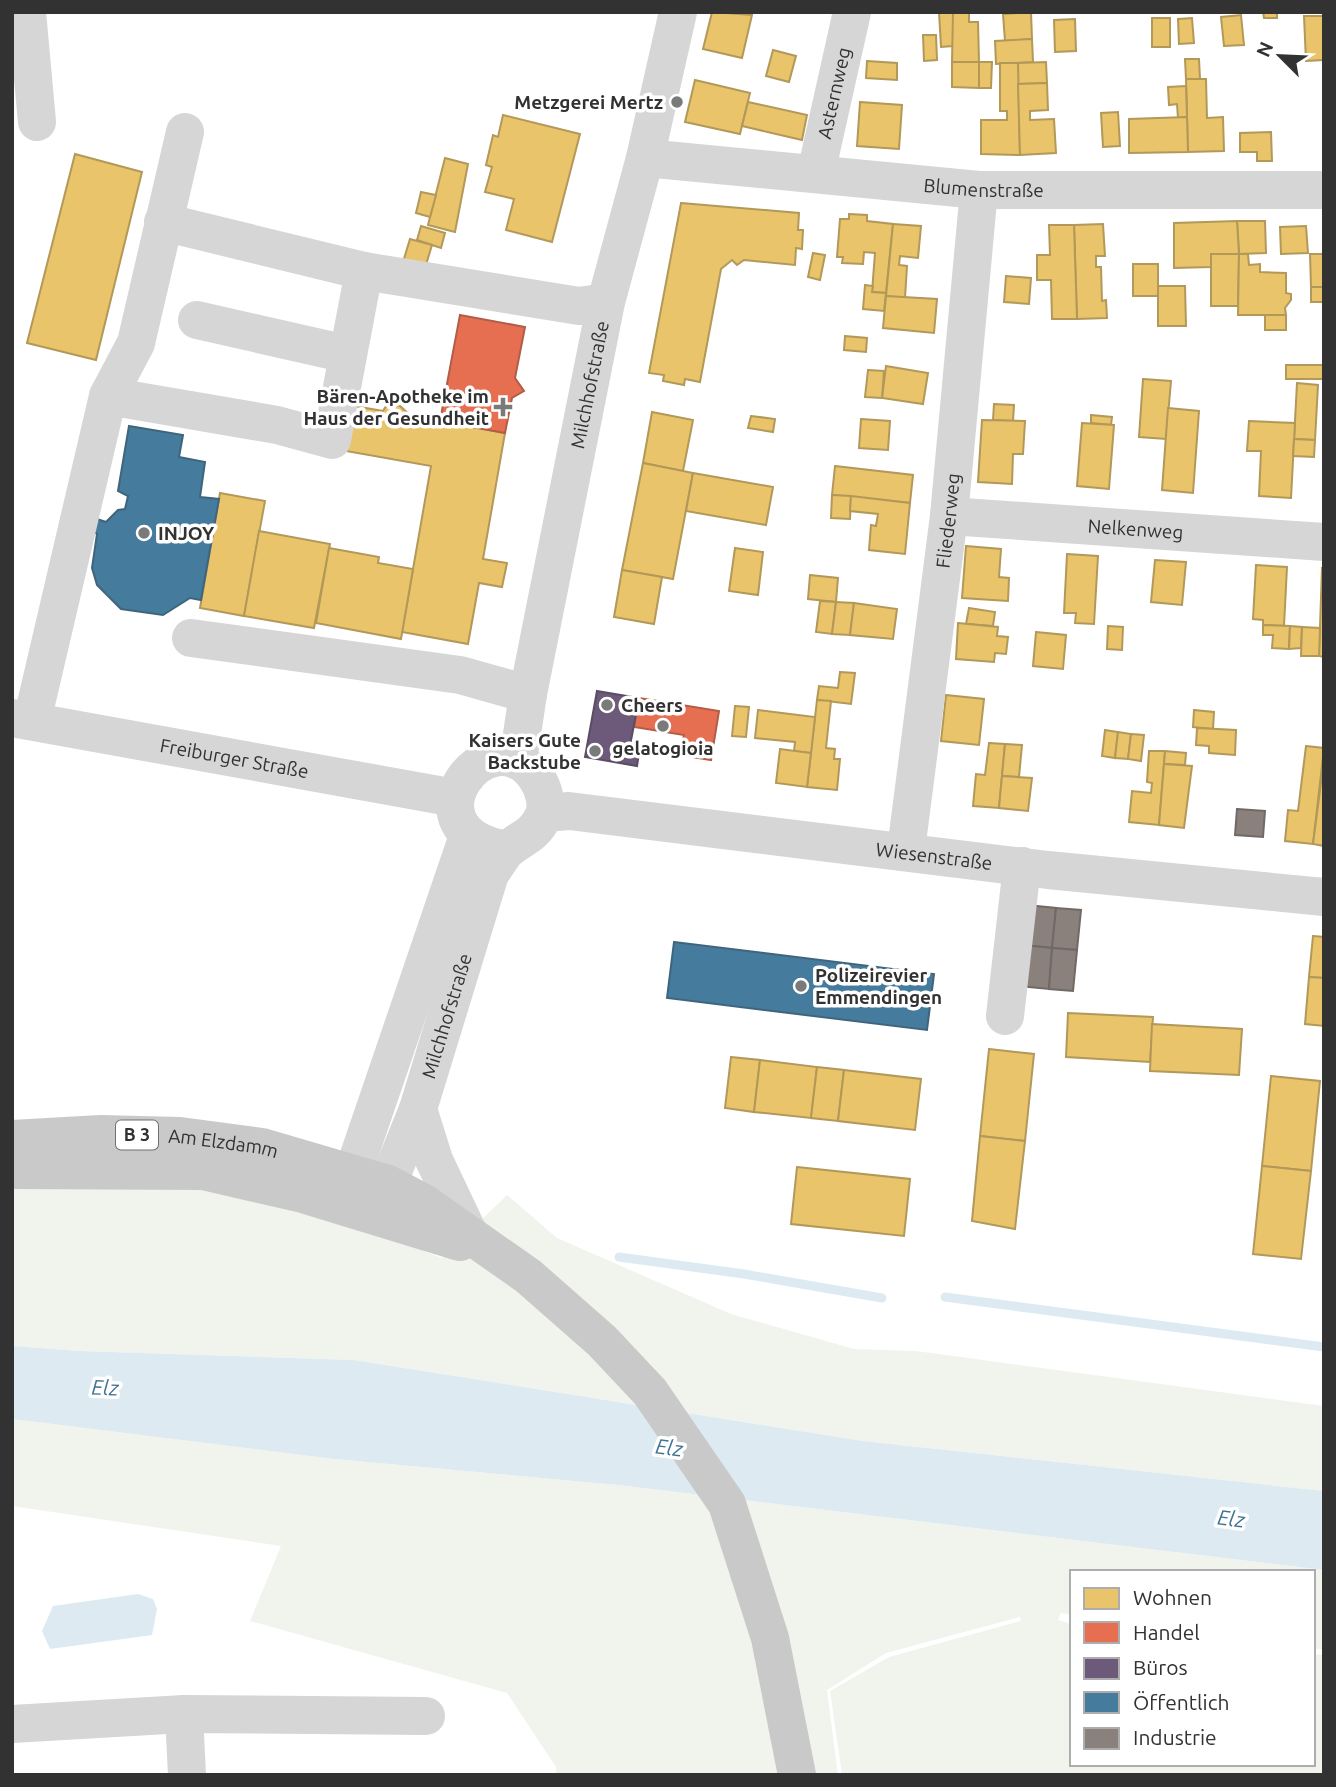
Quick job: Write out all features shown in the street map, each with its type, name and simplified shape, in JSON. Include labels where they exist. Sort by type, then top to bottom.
[{"type":"main road","name":"Am Elzdamm","points":[[12,1139],[101,1134],[180,1136],[258,1164],[350,1190]]},
{"type":"main road","name":"Am Elzdamm","points":[[12,1171],[203,1171],[258,1164]]},
{"type":"main road","name":"B 3","points":[[350,1190],[424,1203],[537,1283],[602,1341],[650,1392],[689,1444],[727,1504],[764,1617],[785,1703],[797,1775]]},
{"type":"street","points":[[27,12],[32,123]]},
{"type":"street","name":"Milchhofstraße","points":[[518,761],[528,694],[606,302],[645,158],[678,12]]},
{"type":"street","name":"Asternweg","points":[[816,173],[852,12]]},
{"type":"street","points":[[22,720],[108,396],[136,343],[185,132]]},
{"type":"street","name":"Blumenstraße","points":[[645,158],[979,190],[1324,190]]},
{"type":"street","name":"Fliederweg","points":[[906,850],[948,516],[979,190]]},
{"type":"street","points":[[163,222],[364,271],[579,306],[606,302]]},
{"type":"street","points":[[108,396],[277,425],[332,440],[364,271]]},
{"type":"street","points":[[197,320],[347,354]]},
{"type":"street","name":"Nelkenweg","points":[[948,516],[1324,541]]},
{"type":"street","points":[[191,638],[460,675],[528,694]]},
{"type":"street","name":"Freiburger Straße","points":[[22,720],[241,762],[455,798]]},
{"type":"street","points":[[507,850],[479,844],[468,836],[457,821],[455,798],[463,778],[475,764],[505,757],[518,761],[531,770],[540,783],[545,813]]},
{"type":"street","name":"Wiesenstraße","points":[[545,813],[569,811],[1022,866],[1324,897]]},
{"type":"street","name":"Milchhofstraße","points":[[350,1190],[418,1109],[490,874],[507,850],[536,830],[545,813]]},
{"type":"street","name":"Milchhofstraße","points":[[350,1190],[468,836]]},
{"type":"street","points":[[1005,1016],[1022,866]]},
{"type":"street","points":[[418,1109],[433,1160],[479,1243]]},
{"type":"street","points":[[184,1714],[187,1775]]},
{"type":"street","points":[[12,1724],[184,1714],[426,1716]]},
{"type":"shaded area","points":[[212,1188],[383,1235],[442,1258],[507,1195],[557,1238],[731,1314],[854,1349],[916,1351],[1324,1406],[1324,1491],[863,1441],[354,1360],[81,1351],[12,1346],[12,1189]]},
{"type":"shaded area","points":[[12,1419],[334,1459],[618,1485],[1324,1570],[1324,1650],[1315,1648],[1315,1570],[1070,1570],[1070,1615],[1061,1613],[1058,1620],[1070,1623],[1070,1766],[1315,1766],[1315,1654],[1324,1655],[1324,1775],[842,1775],[830,1691],[889,1657],[1021,1621],[1020,1617],[886,1653],[827,1690],[838,1775],[556,1775],[556,1767],[507,1693],[250,1621],[281,1546],[12,1506]]},
{"type":"water","name":"Elz","points":[[12,1346],[81,1351],[354,1360],[863,1441],[1324,1491],[1324,1570],[618,1485],[334,1459],[12,1419]]},
{"type":"water","points":[[138,1594],[153,1599],[157,1609],[152,1635],[50,1649],[42,1631],[53,1606]]},
{"type":"building: Wohnen","points":[[712,12],[752,15],[742,58],[703,49]]},
{"type":"building: Wohnen","points":[[939,12],[953,12],[953,46],[941,47]]},
{"type":"building: Wohnen","points":[[953,12],[969,12],[969,22],[978,22],[979,62],[952,62]]},
{"type":"building: Wohnen","points":[[1031,12],[1032,39],[1005,41],[1003,14]]},
{"type":"building: Wohnen","points":[[1263,12],[1277,12],[1277,18],[1264,18]]},
{"type":"building: Wohnen","points":[[1241,15],[1244,45],[1224,46],[1221,17]]},
{"type":"building: Wohnen","points":[[1304,16],[1324,16],[1324,60],[1306,61]]},
{"type":"building: Wohnen","points":[[1152,18],[1170,18],[1170,47],[1152,47]]},
{"type":"building: Wohnen","points":[[1192,18],[1194,43],[1179,44],[1178,19]]},
{"type":"building: Wohnen","points":[[1075,19],[1076,51],[1055,52],[1054,20]]},
{"type":"building: Wohnen","points":[[923,35],[936,35],[937,60],[924,61]]},
{"type":"building: Wohnen","points":[[1032,39],[1033,62],[996,64],[995,41]]},
{"type":"building: Wohnen","points":[[773,50],[796,56],[789,82],[766,76]]},
{"type":"building: Wohnen","points":[[1185,59],[1199,59],[1200,79],[1186,79]]},
{"type":"building: Wohnen","points":[[867,61],[897,63],[897,80],[866,78]]},
{"type":"building: Wohnen","points":[[952,62],[979,62],[979,88],[952,87]]},
{"type":"building: Wohnen","points":[[979,62],[992,62],[991,88],[979,88]]},
{"type":"building: Wohnen","points":[[1046,62],[1047,83],[1018,84],[1018,63]]},
{"type":"building: Wohnen","points":[[1000,63],[1018,63],[1020,155],[981,154],[981,120],[1007,120],[1007,111],[1000,111]]},
{"type":"building: Wohnen","points":[[1186,79],[1206,79],[1207,118],[1223,117],[1224,151],[1188,152]]},
{"type":"building: Wohnen","points":[[695,80],[750,93],[740,134],[685,122]]},
{"type":"building: Wohnen","points":[[1047,83],[1048,110],[1030,111],[1030,120],[1054,119],[1056,153],[1020,155],[1018,84]]},
{"type":"building: Wohnen","points":[[1186,86],[1187,117],[1178,118],[1177,104],[1169,105],[1168,87]]},
{"type":"building: Wohnen","points":[[748,102],[807,115],[802,140],[742,126]]},
{"type":"building: Wohnen","points":[[860,102],[902,105],[899,149],[857,146]]},
{"type":"building: Wohnen","points":[[1118,112],[1120,146],[1103,147],[1101,113]]},
{"type":"building: Wohnen","points":[[503,115],[580,134],[552,242],[506,230],[514,199],[485,192],[492,167],[486,165],[493,135],[498,137]]},
{"type":"building: Wohnen","points":[[1187,117],[1188,152],[1129,153],[1129,119]]},
{"type":"building: Wohnen","points":[[1271,132],[1272,161],[1257,161],[1257,152],[1240,152],[1240,133]]},
{"type":"building: Wohnen","points":[[75,154],[142,172],[96,360],[27,343]]},
{"type":"building: Wohnen","points":[[445,158],[468,164],[455,232],[428,225]]},
{"type":"building: Wohnen","points":[[421,192],[436,195],[430,217],[416,213]]},
{"type":"building: Wohnen","points":[[681,203],[799,213],[798,230],[803,230],[802,249],[796,248],[795,265],[744,260],[737,265],[732,260],[721,269],[700,382],[685,379],[684,385],[663,381],[664,375],[649,373]]},
{"type":"building: Wohnen","points":[[849,214],[867,215],[867,221],[893,224],[886,293],[872,292],[875,253],[864,252],[863,264],[842,263],[843,257],[837,257],[840,219],[849,219]]},
{"type":"building: Wohnen","points":[[1237,221],[1265,221],[1266,253],[1239,254]]},
{"type":"building: Wohnen","points":[[1237,221],[1239,254],[1211,254],[1211,267],[1174,268],[1174,223]]},
{"type":"building: Wohnen","points":[[893,224],[921,226],[918,258],[900,256],[899,265],[907,266],[905,298],[886,296]]},
{"type":"building: Wohnen","points":[[1103,224],[1105,256],[1096,256],[1096,267],[1101,267],[1102,301],[1106,300],[1107,318],[1077,319],[1074,225]]},
{"type":"building: Wohnen","points":[[1049,225],[1074,225],[1077,319],[1052,319],[1051,280],[1037,280],[1037,255],[1050,255]]},
{"type":"building: Wohnen","points":[[421,226],[445,233],[441,248],[417,240]]},
{"type":"building: Wohnen","points":[[1306,226],[1308,253],[1281,254],[1280,227]]},
{"type":"building: Wohnen","points":[[410,239],[432,245],[425,268],[403,262]]},
{"type":"building: Wohnen","points":[[813,253],[825,255],[820,280],[808,277]]},
{"type":"building: Wohnen","points":[[1211,254],[1239,254],[1238,306],[1211,306]]},
{"type":"building: Wohnen","points":[[1239,254],[1248,254],[1249,265],[1260,264],[1260,272],[1286,273],[1286,293],[1291,294],[1291,300],[1285,308],[1286,315],[1238,315]]},
{"type":"building: Wohnen","points":[[1310,254],[1324,254],[1324,287],[1311,287]]},
{"type":"building: Wohnen","points":[[1133,264],[1158,264],[1158,296],[1133,296]]},
{"type":"building: Wohnen","points":[[1006,276],[1031,278],[1029,304],[1004,302]]},
{"type":"building: Wohnen","points":[[865,285],[873,286],[872,292],[886,293],[884,311],[863,309]]},
{"type":"building: Wohnen","points":[[1158,286],[1185,286],[1186,326],[1158,326]]},
{"type":"building: Wohnen","points":[[1311,287],[1324,287],[1324,302],[1311,302]]},
{"type":"building: Wohnen","points":[[886,296],[937,299],[934,333],[883,328]]},
{"type":"building: Wohnen","points":[[1265,315],[1286,315],[1286,330],[1265,330]]},
{"type":"building: Wohnen","points":[[845,336],[867,338],[866,352],[844,350]]},
{"type":"building: Wohnen","points":[[1286,365],[1324,365],[1324,379],[1286,379]]},
{"type":"building: Wohnen","points":[[886,366],[928,373],[923,404],[882,398]]},
{"type":"building: Wohnen","points":[[868,370],[884,371],[882,398],[865,397]]},
{"type":"building: Wohnen","points":[[1143,379],[1171,381],[1166,439],[1139,437]]},
{"type":"building: Wohnen","points":[[1297,383],[1318,385],[1315,440],[1294,439]]},
{"type":"building: Wohnen","points":[[388,403],[400,406],[411,416],[505,433],[483,559],[507,563],[502,587],[479,583],[468,644],[402,632],[431,466],[346,451],[354,406],[383,411]]},
{"type":"building: Wohnen","points":[[994,404],[1014,405],[1013,421],[993,420]]},
{"type":"building: Wohnen","points":[[1168,408],[1199,411],[1193,493],[1162,490]]},
{"type":"building: Wohnen","points":[[652,412],[693,420],[683,471],[643,463]]},
{"type":"building: Wohnen","points":[[1091,415],[1112,417],[1111,425],[1091,423]]},
{"type":"building: Wohnen","points":[[751,416],[775,419],[773,432],[748,428]]},
{"type":"building: Wohnen","points":[[861,419],[890,421],[888,450],[859,448]]},
{"type":"building: Wohnen","points":[[982,420],[1025,421],[1023,454],[1013,454],[1012,484],[978,482]]},
{"type":"building: Wohnen","points":[[1249,421],[1295,423],[1291,498],[1259,496],[1261,451],[1247,451]]},
{"type":"building: Wohnen","points":[[1082,423],[1114,425],[1109,489],[1077,486]]},
{"type":"building: Wohnen","points":[[1294,439],[1315,440],[1314,457],[1293,456]]},
{"type":"building: Wohnen","points":[[643,463],[693,473],[673,579],[622,570]]},
{"type":"building: Wohnen","points":[[835,466],[913,475],[910,503],[832,495]]},
{"type":"building: Wohnen","points":[[693,473],[773,487],[766,525],[686,511]]},
{"type":"building: Wohnen","points":[[220,493],[265,501],[244,616],[200,608]]},
{"type":"building: Wohnen","points":[[832,495],[851,496],[850,519],[831,518]]},
{"type":"building: Wohnen","points":[[851,496],[910,503],[905,554],[869,550],[871,525],[876,526],[878,514],[850,511]]},
{"type":"building: Wohnen","points":[[259,531],[330,544],[314,628],[244,616]]},
{"type":"building: Wohnen","points":[[966,546],[1001,549],[999,577],[1009,578],[1008,601],[962,598]]},
{"type":"building: Wohnen","points":[[329,548],[379,557],[378,563],[413,569],[401,639],[316,623]]},
{"type":"building: Wohnen","points":[[735,548],[763,552],[758,595],[729,591]]},
{"type":"building: Wohnen","points":[[1067,554],[1098,556],[1094,624],[1075,623],[1076,613],[1064,613]]},
{"type":"building: Wohnen","points":[[1155,560],[1186,562],[1182,605],[1151,602]]},
{"type":"building: Wohnen","points":[[1256,565],[1287,567],[1284,626],[1263,625],[1263,620],[1253,619]]},
{"type":"building: Wohnen","points":[[1324,568],[1324,657],[1319,656]]},
{"type":"building: Wohnen","points":[[622,570],[662,577],[654,624],[614,617]]},
{"type":"building: Wohnen","points":[[810,575],[838,578],[836,602],[808,599]]},
{"type":"building: Wohnen","points":[[820,601],[836,602],[832,634],[816,632]]},
{"type":"building: Wohnen","points":[[836,602],[854,603],[850,635],[832,634]]},
{"type":"building: Wohnen","points":[[854,603],[897,609],[893,639],[850,635]]},
{"type":"building: Wohnen","points":[[969,608],[995,612],[993,626],[966,624]]},
{"type":"building: Wohnen","points":[[958,623],[998,627],[997,636],[1008,637],[1006,654],[995,653],[994,662],[956,659]]},
{"type":"building: Wohnen","points":[[1263,625],[1290,626],[1289,649],[1272,648],[1273,635],[1263,635]]},
{"type":"building: Wohnen","points":[[1108,626],[1123,627],[1122,650],[1107,649]]},
{"type":"building: Wohnen","points":[[1290,626],[1302,627],[1301,648],[1289,649]]},
{"type":"building: Wohnen","points":[[1302,627],[1320,628],[1319,656],[1301,656]]},
{"type":"building: Wohnen","points":[[1036,632],[1066,635],[1063,669],[1033,666]]},
{"type":"building: Wohnen","points":[[840,672],[855,673],[851,704],[817,700],[819,686],[838,688]]},
{"type":"building: Wohnen","points":[[946,695],[984,699],[979,745],[941,741]]},
{"type":"building: Wohnen","points":[[817,700],[831,701],[826,748],[835,749],[834,759],[840,759],[837,790],[807,787]]},
{"type":"building: Wohnen","points":[[735,706],[749,707],[746,737],[732,736]]},
{"type":"building: Wohnen","points":[[758,710],[815,717],[811,753],[794,751],[795,742],[755,738]]},
{"type":"building: Wohnen","points":[[1194,710],[1214,712],[1213,729],[1193,727]]},
{"type":"building: Wohnen","points":[[1197,728],[1236,730],[1235,755],[1209,753],[1209,746],[1196,745]]},
{"type":"building: Wohnen","points":[[1105,730],[1118,732],[1115,758],[1102,756]]},
{"type":"building: Wohnen","points":[[1118,732],[1131,734],[1128,759],[1115,758]]},
{"type":"building: Wohnen","points":[[1131,734],[1144,735],[1141,761],[1128,759]]},
{"type":"building: Wohnen","points":[[989,743],[1005,744],[999,808],[973,806],[976,774],[985,775]]},
{"type":"building: Wohnen","points":[[1005,744],[1022,745],[1019,777],[1002,776]]},
{"type":"building: Wohnen","points":[[1306,746],[1324,748],[1313,844],[1285,841],[1288,810],[1298,811]]},
{"type":"building: Wohnen","points":[[780,749],[811,753],[807,787],[776,783]]},
{"type":"building: Wohnen","points":[[1149,751],[1165,751],[1159,825],[1129,822],[1132,791],[1151,793],[1152,783],[1147,782]]},
{"type":"building: Wohnen","points":[[1165,751],[1186,753],[1185,765],[1164,764]]},
{"type":"building: Wohnen","points":[[1324,759],[1324,846],[1313,844]]},
{"type":"building: Wohnen","points":[[1164,764],[1192,766],[1184,828],[1159,825]]},
{"type":"building: Wohnen","points":[[1002,776],[1032,778],[1028,811],[999,808]]},
{"type":"building: Wohnen","points":[[1313,936],[1324,937],[1324,978],[1309,977]]},
{"type":"building: Wohnen","points":[[1309,977],[1324,978],[1324,1026],[1305,1024]]},
{"type":"building: Wohnen","points":[[1068,1013],[1153,1017],[1150,1062],[1066,1057]]},
{"type":"building: Wohnen","points":[[1152,1024],[1242,1029],[1239,1075],[1150,1071]]},
{"type":"building: Wohnen","points":[[989,1049],[1034,1054],[1025,1141],[980,1136]]},
{"type":"building: Wohnen","points":[[731,1057],[760,1060],[754,1112],[725,1108]]},
{"type":"building: Wohnen","points":[[760,1060],[817,1067],[811,1118],[754,1112]]},
{"type":"building: Wohnen","points":[[817,1067],[844,1070],[838,1121],[811,1118]]},
{"type":"building: Wohnen","points":[[844,1070],[921,1079],[915,1130],[838,1121]]},
{"type":"building: Wohnen","points":[[1271,1076],[1320,1081],[1311,1171],[1262,1166]]},
{"type":"building: Wohnen","points":[[980,1136],[1025,1141],[1015,1229],[972,1221]]},
{"type":"building: Wohnen","points":[[1262,1166],[1311,1171],[1301,1259],[1253,1254]]},
{"type":"building: Wohnen","points":[[797,1167],[910,1179],[904,1236],[791,1224]]},
{"type":"building: Handel","points":[[460,315],[525,327],[515,378],[524,391],[512,398],[505,433],[440,421]]},
{"type":"building: Handel","points":[[639,698],[719,711],[711,760],[680,755],[684,735],[634,727]]},
{"type":"building: Büros","points":[[597,691],[639,698],[630,746],[640,747],[637,766],[585,757]]},
{"type":"building: Öffentlich","points":[[129,426],[183,435],[179,457],[205,462],[200,497],[219,499],[201,600],[190,598],[163,615],[121,609],[97,585],[92,568],[97,534],[89,528],[94,518],[106,522],[118,510],[125,509],[128,496],[118,491]]},
{"type":"building: Öffentlich","name":"Polizeirevier Emmendingen","points":[[674,942],[934,974],[927,1030],[667,998]]},
{"type":"building: Industrie","points":[[1237,809],[1265,811],[1263,837],[1235,835]]},
{"type":"building: Industrie","points":[[1027,905],[1056,908],[1052,948],[1023,945]]},
{"type":"building: Industrie","points":[[1056,908],[1081,910],[1077,950],[1052,948]]},
{"type":"building: Industrie","points":[[1023,945],[1052,948],[1049,989],[1019,986]]},
{"type":"building: Industrie","points":[[1052,948],[1077,950],[1073,991],[1049,989]]},
{"type":"waterway","points":[[619,1257],[744,1274],[882,1298]]},
{"type":"waterway","points":[[945,1297],[1324,1347]]},
{"type":"place","name":"Metzgerei Mertz","points":[[677,102]]},
{"type":"place","name":"Bären-Apotheke im Haus der Gesundheit","points":[[503,407]]},
{"type":"place","name":"INJOY","points":[[144,533]]},
{"type":"place","name":"Cheers","points":[[607,705]]},
{"type":"place","name":"gelatogioia","points":[[663,726]]},
{"type":"place","name":"Kaisers Gute Backstube","points":[[595,751]]},
{"type":"place","name":"Polizeirevier Emmendingen","points":[[801,986]]}]
